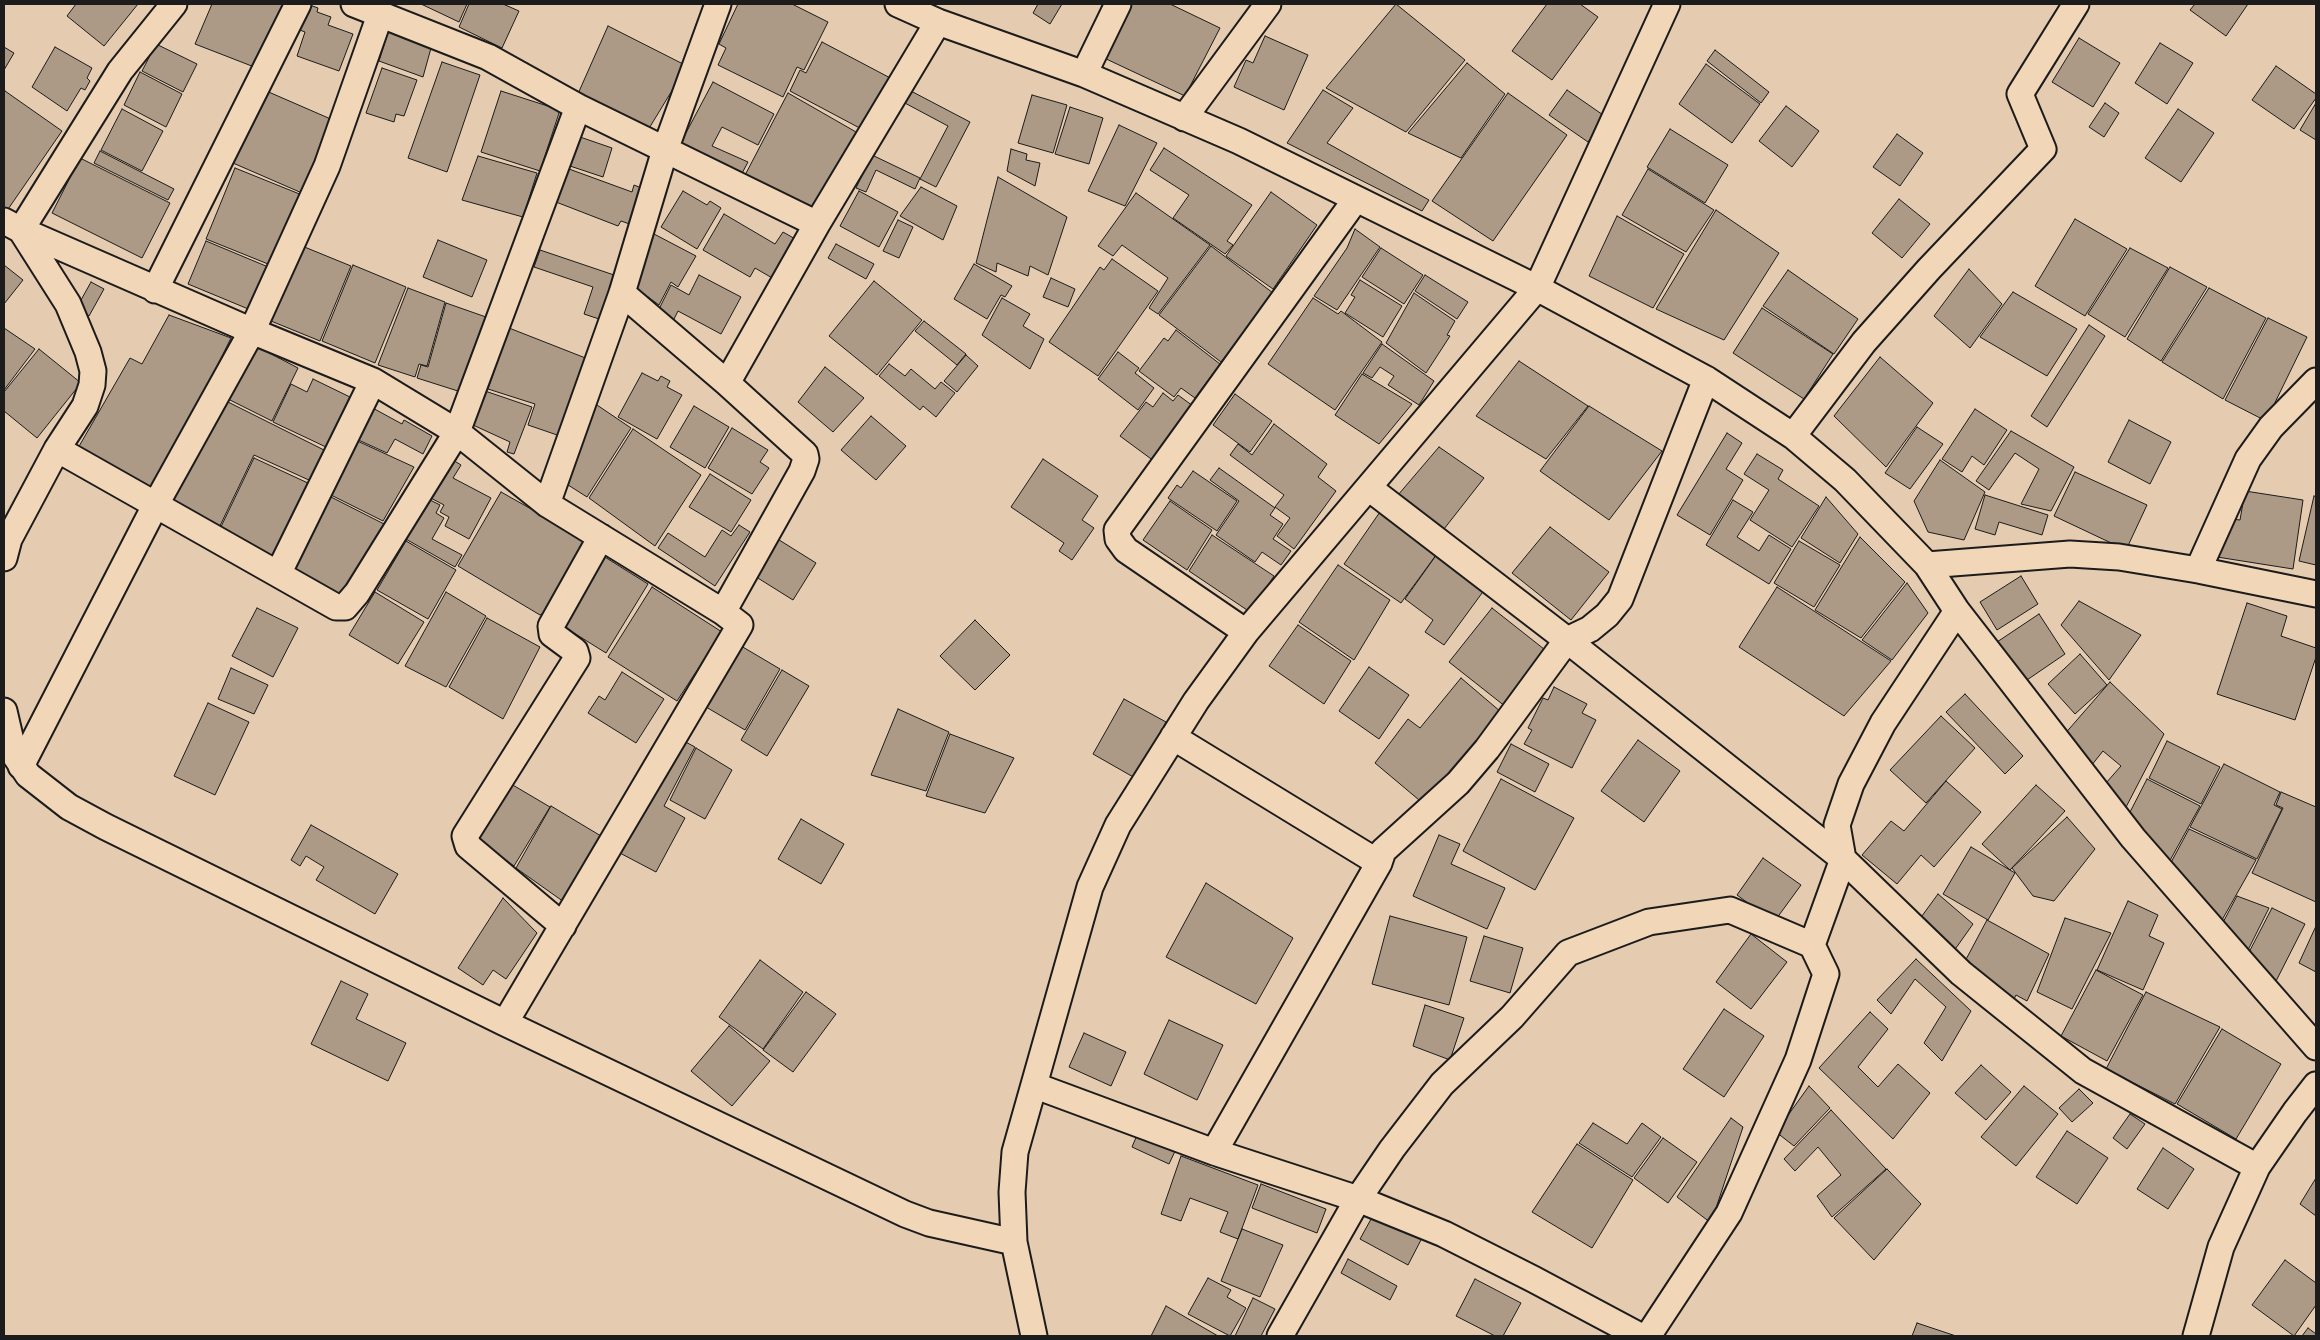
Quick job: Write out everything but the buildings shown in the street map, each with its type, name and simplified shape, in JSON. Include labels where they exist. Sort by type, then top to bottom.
[{"type":"street","points":[[12,226],[120,71],[174,4]]},
{"type":"street","points":[[155,290],[298,4]]},
{"type":"street","points":[[354,4],[380,16],[488,57],[578,107],[817,224]]},
{"type":"street","points":[[547,504],[622,294],[665,150],[718,4]]},
{"type":"street","points":[[898,4],[938,22],[1084,74],[1239,141],[1537,288],[1706,379],[1793,436],[1845,480],[1927,565],[1957,611],[2133,838],[2316,1047]]},
{"type":"street","points":[[1084,74],[1118,4]]},
{"type":"street","points":[[1184,118],[1268,4]]},
{"type":"street","points":[[1034,1336],[1014,1242],[1012,1192],[1015,1152],[1036,1086],[1090,887],[1118,825],[1173,737],[1246,632],[1537,288],[1667,4]]},
{"type":"street","points":[[1793,436],[1864,342],[1929,269],[2042,149],[2020,94],[2076,4]]},
{"type":"street","points":[[21,766],[156,504],[252,331],[327,166],[380,16]]},
{"type":"street","points":[[726,383],[817,224],[938,22]]},
{"type":"street","points":[[57,449],[336,607],[345,606],[349,603],[457,432],[578,107]]},
{"type":"street","points":[[1246,632],[1126,550],[1118,539],[1117,530],[1356,198]]},
{"type":"street","points":[[12,226],[155,290],[374,381],[457,432],[547,504],[740,623],[740,628],[505,1023]]},
{"type":"street","points":[[4,558],[9,539],[57,449],[84,406],[92,385],[93,371],[88,352],[68,304],[12,226]]},
{"type":"street","points":[[622,294],[802,451],[806,459],[802,471],[723,612]]},
{"type":"street","points":[[1214,1152],[1379,864],[1383,851],[1451,790],[1487,750],[1567,640],[1590,629],[1607,615],[1620,599],[1706,379]]},
{"type":"street","points":[[278,574],[374,381]]},
{"type":"street","points":[[2198,570],[2248,459],[2271,427],[2316,381]]},
{"type":"street","points":[[1369,488],[1567,640],[1843,858],[1961,973],[2083,1071],[2257,1167]]},
{"type":"street","points":[[563,926],[468,846],[465,836],[577,658],[575,651],[552,634],[551,626],[600,537]]},
{"type":"street","points":[[1927,565],[2070,554],[2118,557],[2198,570],[2316,594]]},
{"type":"street","points":[[1812,945],[1843,858],[1837,825],[1851,784],[1883,723],[1957,611]]},
{"type":"street","points":[[4,711],[14,754],[21,766],[35,782],[76,811],[505,1023],[905,1214],[929,1223],[1014,1242]]},
{"type":"street","points":[[1173,737],[1379,864]]},
{"type":"street","points":[[1280,1336],[1358,1199],[1392,1149],[1442,1084],[1512,1017],[1568,952],[1650,922],[1730,910],[1812,945],[1826,974],[1798,1060],[1729,1213],[1648,1336]]},
{"type":"street","points":[[2196,1336],[2221,1247],[2257,1167],[2294,1112],[2316,1085]]},
{"type":"street","points":[[1036,1086],[1214,1152],[1358,1199],[1444,1234],[1640,1336]]}]
